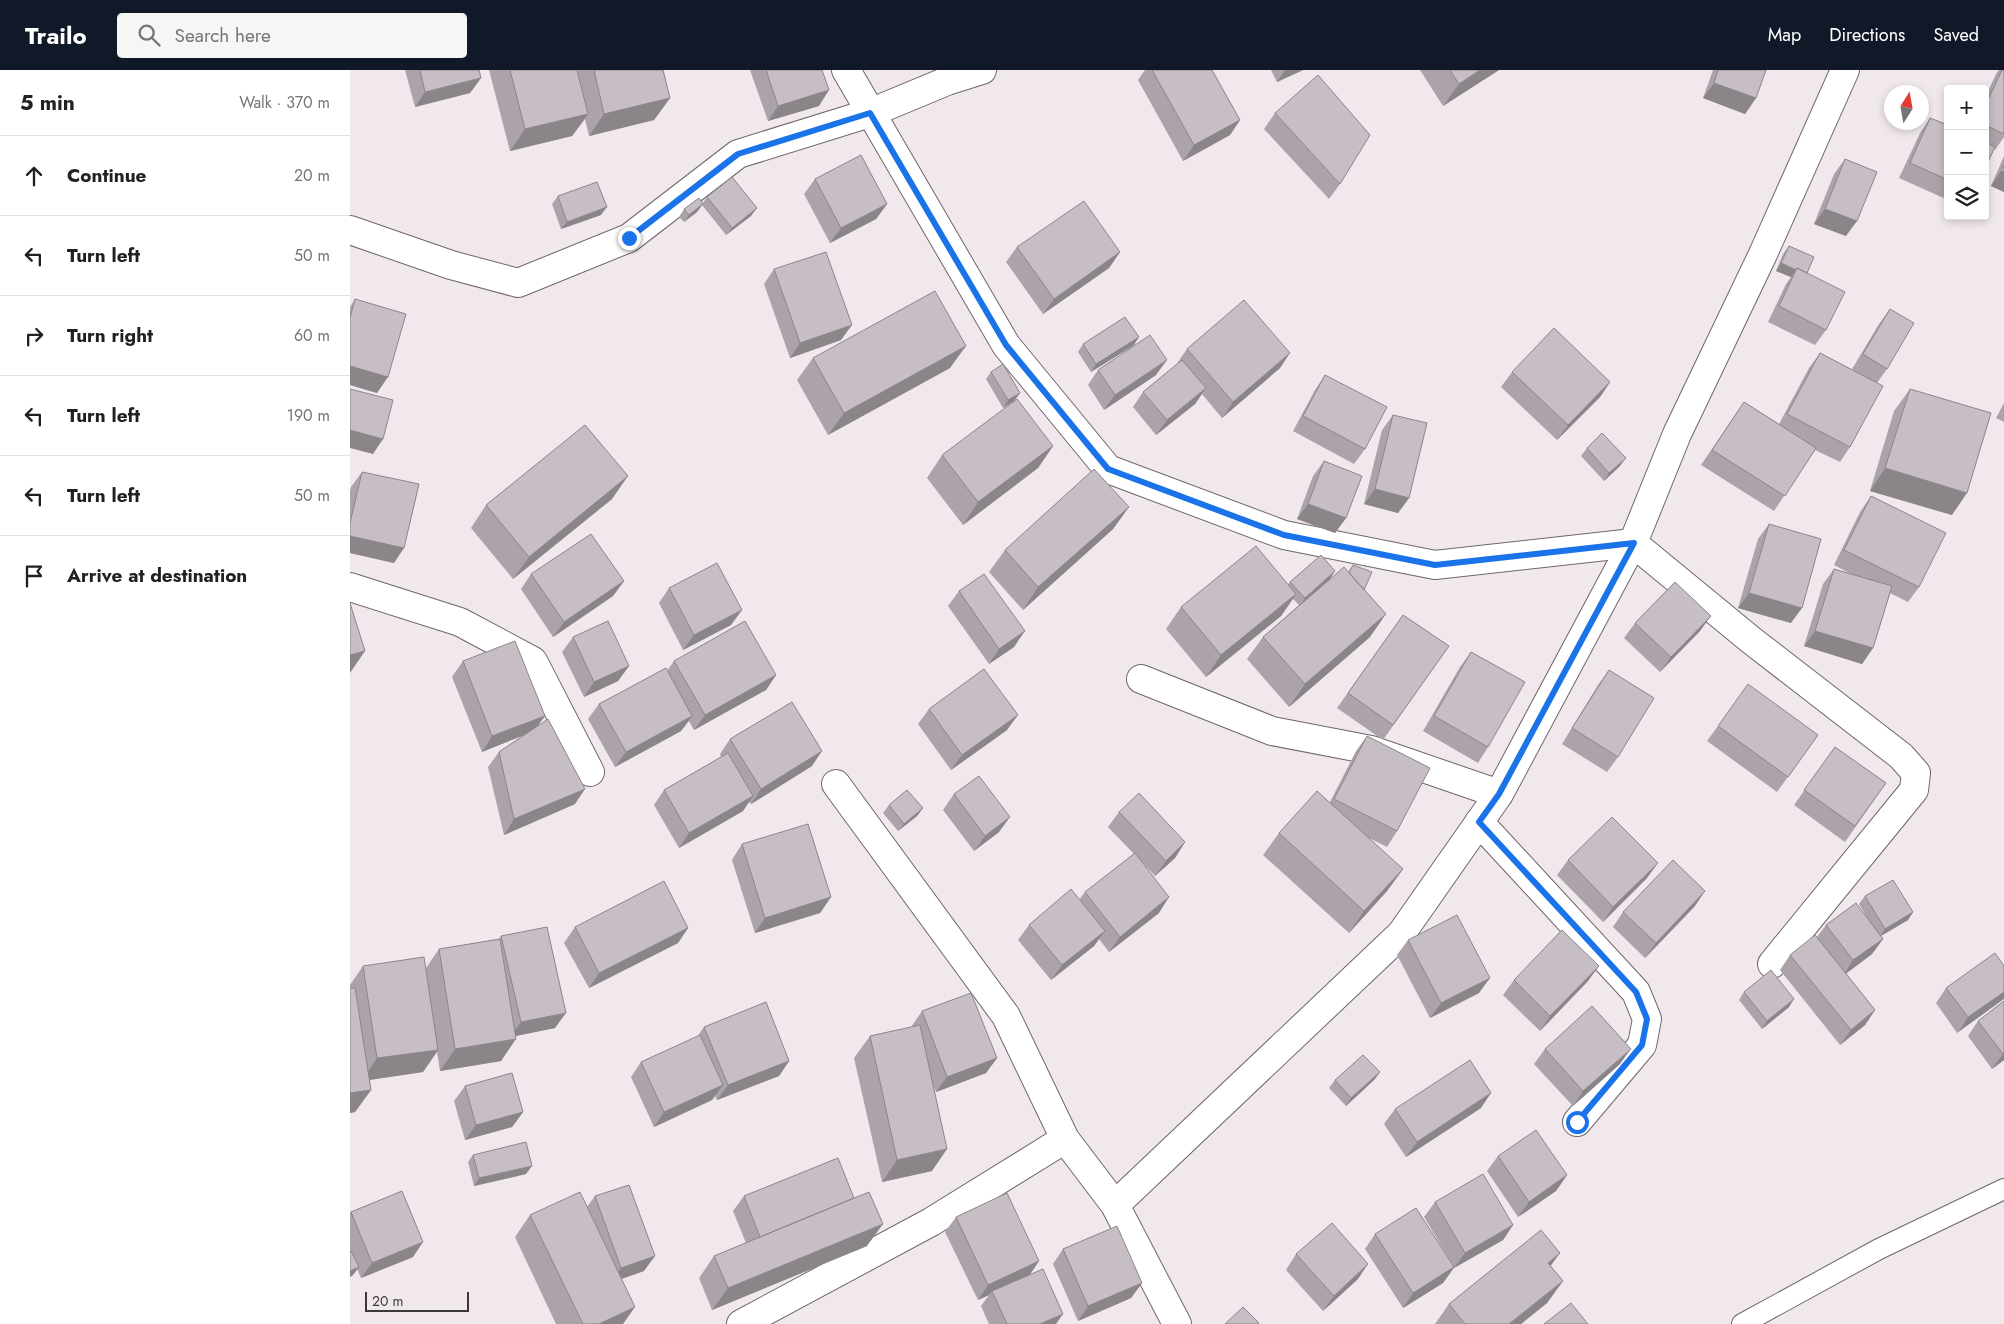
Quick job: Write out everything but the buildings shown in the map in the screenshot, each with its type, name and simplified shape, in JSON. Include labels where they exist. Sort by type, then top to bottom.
[{"type":"street","points":[[846,70],[1006,345],[1108,469],[1284,535],[1435,565],[1634,543],[1751,640],[1901,756],[1916,773],[1914,790],[1772,964]]},
{"type":"street","points":[[350,230],[451,265],[518,283],[629,238],[738,154],[870,113],[947,81],[982,70]]},
{"type":"street","points":[[1115,1205],[1401,934],[1499,794],[1634,543],[1677,434],[1763,254],[1845,70]]},
{"type":"street","points":[[350,586],[460,622],[532,661],[590,772]]},
{"type":"street","points":[[1141,679],[1272,731],[1371,750],[1499,794]]},
{"type":"street","points":[[836,784],[1006,1016],[1065,1139],[1115,1205],[1177,1324]]},
{"type":"street","points":[[1479,822],[1636,992],[1647,1019],[1642,1045],[1577,1122]]},
{"type":"street","points":[[740,1324],[931,1222],[1065,1139]]},
{"type":"lane","points":[[1742,1324],[1878,1249],[2004,1189]]},
{"type":"route","points":[[629,238],[738,154],[870,113],[1006,345],[1108,469],[1284,535],[1435,565],[1634,543],[1499,794],[1479,822],[1636,992],[1647,1019],[1642,1045],[1577,1122]]}]
